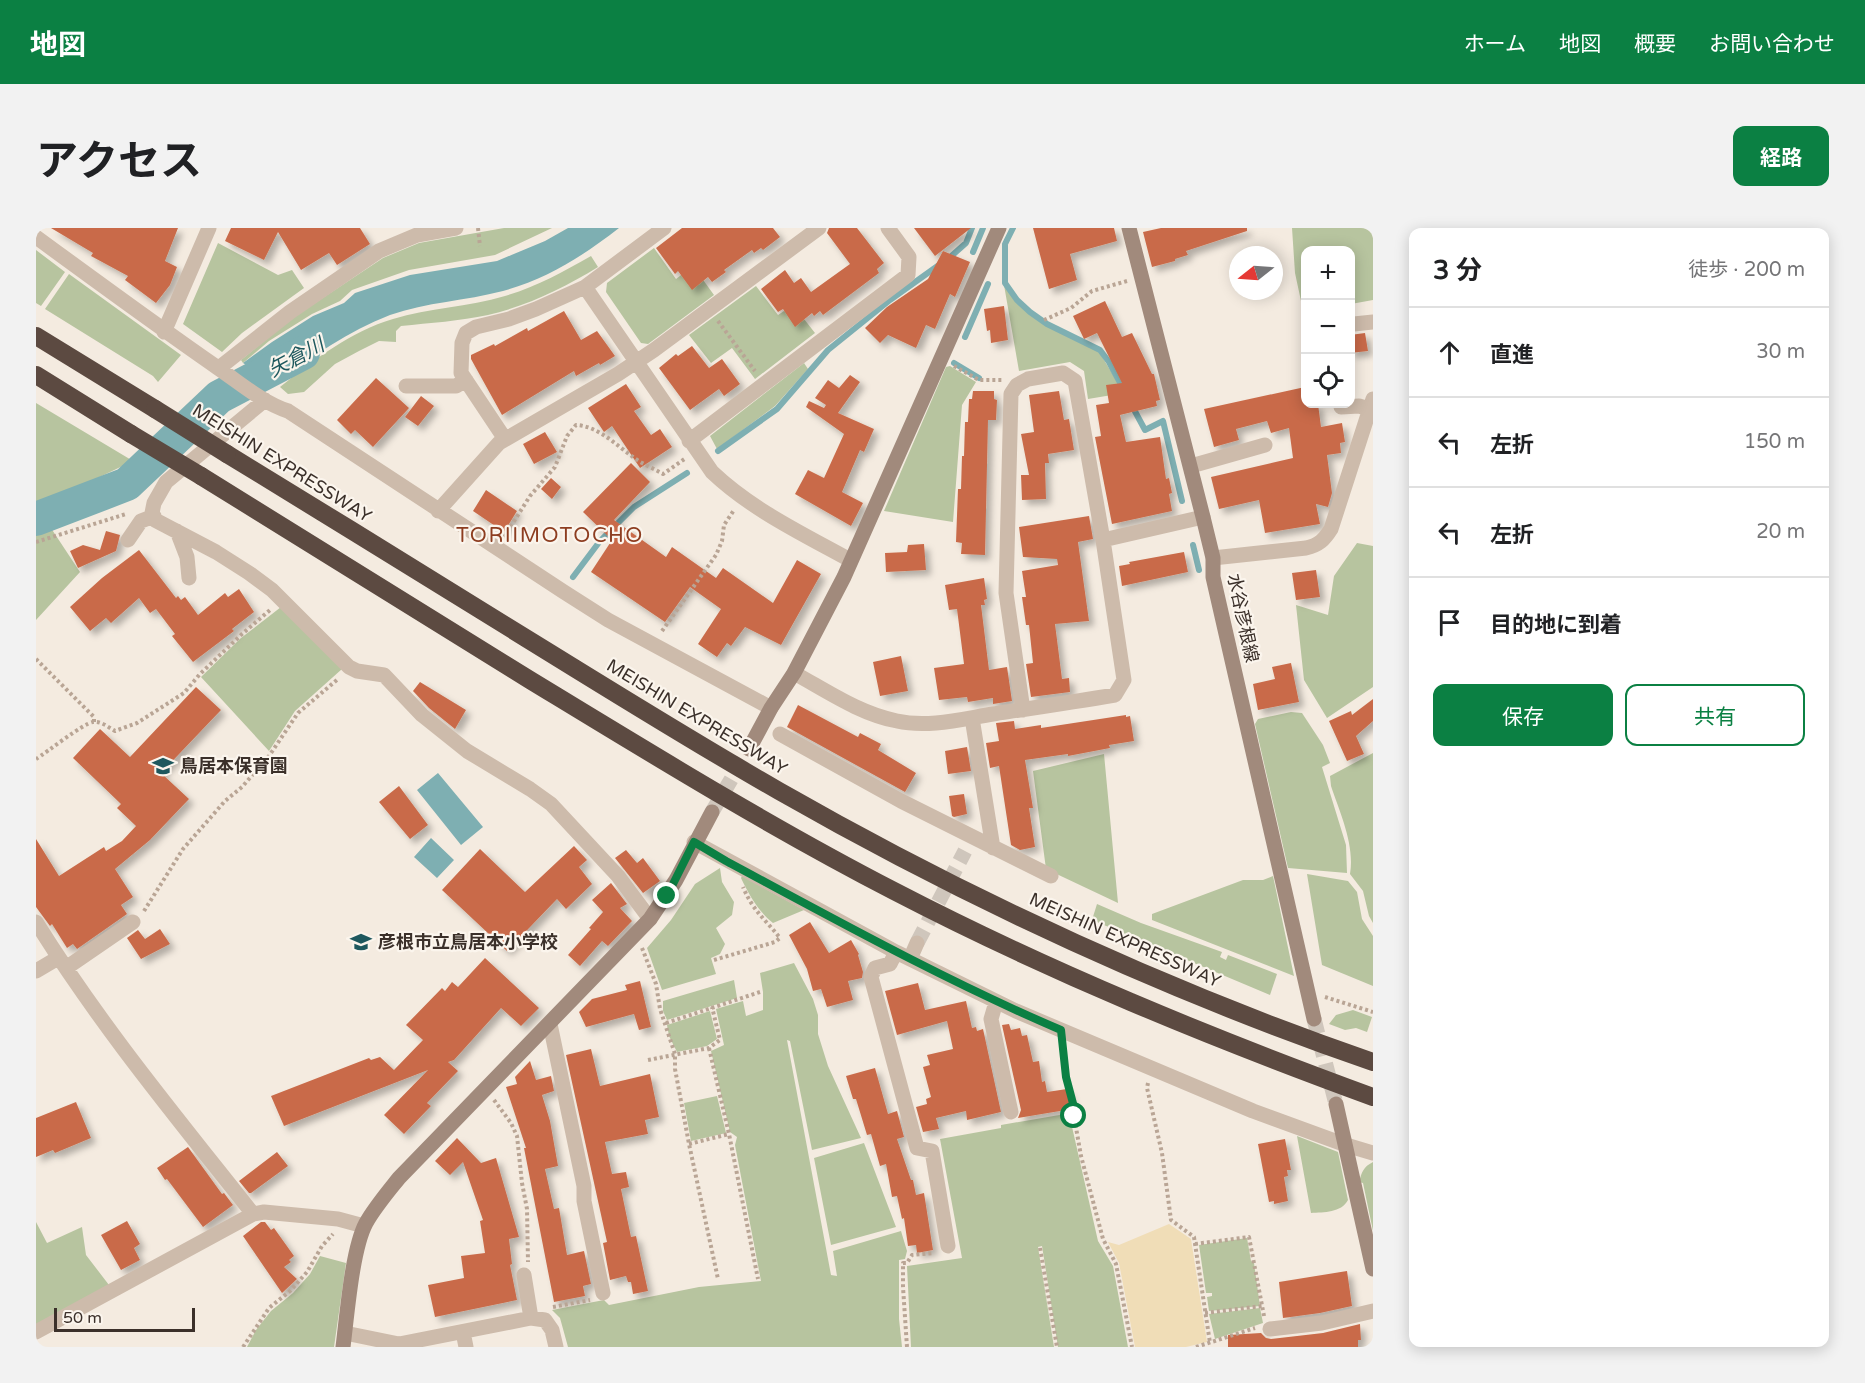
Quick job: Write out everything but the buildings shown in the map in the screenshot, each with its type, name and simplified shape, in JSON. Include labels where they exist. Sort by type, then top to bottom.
[{"type":"highway","name":"MEISHIN EXPRESSWAY","points":[[36,336],[656,718],[780,792],[907,861],[1029,921],[1162,982],[1280,1030],[1373,1062]]},
{"type":"highway","points":[[36,375],[639,747],[892,890],[1016,952],[1151,1012],[1373,1097]]},
{"type":"street","points":[[164,332],[209,228]]},
{"type":"street","points":[[222,371],[274,324],[368,258],[416,232],[456,228]]},
{"type":"street","points":[[505,439],[461,373],[462,343],[466,333],[476,327],[509,319],[536,309],[585,287],[664,228]]},
{"type":"street","points":[[438,511],[499,443],[637,362],[819,228]]},
{"type":"street","points":[[689,441],[908,275],[909,257],[888,228]]},
{"type":"street","points":[[749,750],[771,708],[794,673],[850,560],[999,228]]},
{"type":"street","name":"水谷彦根線","points":[[1129,228],[1213,558],[1213,577],[1314,1018]]},
{"type":"street","points":[[36,237],[164,332],[277,408],[288,411],[608,620],[771,708]]},
{"type":"street","points":[[585,287],[712,472],[738,495],[779,522],[850,560]]},
{"type":"street","points":[[1355,324],[1373,322]]},
{"type":"street","points":[[794,673],[856,707],[897,722],[931,723],[972,718],[1023,710],[1115,695],[1124,680],[1103,540],[1075,381],[1063,373],[1028,378],[1017,385],[1011,394],[1006,593],[1023,710]]},
{"type":"street","points":[[406,386],[456,386],[466,380]]},
{"type":"street","points":[[128,540],[141,521],[154,510],[166,482],[262,398]]},
{"type":"street","points":[[1213,558],[1306,548],[1317,546],[1326,538],[1331,529],[1371,404],[1355,406]]},
{"type":"street","points":[[1191,466],[1265,445]]},
{"type":"street","points":[[154,510],[160,524],[177,531],[249,573],[282,600],[349,667],[357,671],[384,675],[422,715],[467,751],[551,804],[618,876],[650,919]]},
{"type":"street","points":[[1103,540],[1203,517]]},
{"type":"street","points":[[177,531],[187,557],[189,578]]},
{"type":"street","points":[[972,718],[993,848]]},
{"type":"street","points":[[780,734],[901,801],[969,845],[993,848],[1051,876]]},
{"type":"street","points":[[556,1347],[552,1330],[545,1320],[531,1318],[465,1340],[399,1344],[344,1340],[354,1267],[364,1226],[399,1178],[650,919],[671,888],[712,812]]},
{"type":"street","points":[[694,842],[740,869],[996,1002],[1253,1111],[1373,1153]]},
{"type":"street","points":[[36,922],[122,1048],[253,1214]]},
{"type":"street","points":[[36,971],[62,963],[133,922]]},
{"type":"street","points":[[917,944],[890,964],[875,968],[871,977],[917,1148],[932,1151],[948,1246]]},
{"type":"street","points":[[996,1002],[991,1019],[1011,1112]]},
{"type":"street","points":[[550,1024],[582,1174],[584,1201],[603,1293]]},
{"type":"street","points":[[1336,1104],[1373,1269]]},
{"type":"street","points":[[36,1332],[253,1214],[264,1212],[338,1219],[364,1226]]},
{"type":"street","points":[[526,1270],[531,1318]]},
{"type":"street","points":[[1268,1327],[1322,1323],[1373,1311]]},
{"type":"path","points":[[478,228],[480,246]]},
{"type":"path","points":[[1044,320],[1071,308],[1092,291],[1142,276]]},
{"type":"path","points":[[725,316],[718,321],[759,376]]},
{"type":"path","points":[[952,364],[979,380],[1007,380],[1017,385]]},
{"type":"path","points":[[504,537],[530,496],[555,467],[567,436],[576,425],[585,426],[605,436],[635,459],[663,474],[686,458]]},
{"type":"path","points":[[658,631],[663,630],[716,555],[722,541],[724,525],[734,509]]},
{"type":"path","points":[[36,542],[119,517],[154,510]]},
{"type":"path","points":[[36,759],[84,725],[94,722],[115,731],[136,723],[184,693],[200,674],[242,634],[282,600]]},
{"type":"path","points":[[36,659],[94,717],[94,722]]},
{"type":"path","points":[[133,922],[143,912],[183,849],[269,756],[298,713],[333,685],[349,667]]},
{"type":"path","points":[[714,960],[775,942],[780,938],[750,903],[737,876],[740,869]]},
{"type":"path","points":[[641,947],[656,984],[660,1009],[675,1054],[675,1070],[718,1279]]},
{"type":"path","points":[[666,1023],[760,992]]},
{"type":"path","points":[[1310,999],[1327,997],[1373,1012]]},
{"type":"path","points":[[648,1060],[709,1048],[720,1040],[712,1007]]},
{"type":"path","points":[[1061,1030],[1066,1077],[1075,1111],[1081,1156],[1103,1239],[1116,1264],[1132,1347]]},
{"type":"path","points":[[709,1048],[758,1279]]},
{"type":"path","points":[[1153,1069],[1147,1088],[1162,1153],[1171,1220],[1194,1237],[1210,1343]]},
{"type":"path","points":[[492,1097],[511,1123],[517,1136],[527,1209],[526,1270]]},
{"type":"path","points":[[689,1143],[729,1134]]},
{"type":"path","points":[[243,1347],[269,1308],[290,1291],[307,1272],[322,1246],[337,1228]]},
{"type":"path","points":[[1195,1244],[1249,1237],[1268,1327],[1196,1347]]},
{"type":"path","points":[[906,1347],[903,1263],[907,1263],[912,1255],[942,1252],[948,1246]]},
{"type":"path","points":[[1040,1248],[1057,1347]]},
{"type":"path","points":[[552,1314],[546,1308],[599,1298],[603,1293]]},
{"type":"path","points":[[1205,1313],[1262,1306]]},
{"type":"green space","points":[[504,228],[552,228],[495,255],[409,270],[352,290],[340,301],[312,314],[269,341],[243,363],[241,360],[291,319],[383,258],[419,243]]},
{"type":"green space","points":[[1292,228],[1373,228],[1373,300],[1355,303],[1355,246],[1301,246],[1301,301],[1295,273]]},
{"type":"green space","points":[[218,243],[278,275],[292,270],[304,288],[242,333],[222,352],[183,324]]},
{"type":"green space","points":[[654,248],[676,279],[693,266],[714,295],[648,344],[641,343],[606,292],[607,283]]},
{"type":"green space","points":[[36,250],[65,272],[41,306],[36,303]]},
{"type":"green space","points":[[591,256],[598,267],[559,289],[531,301],[477,317],[401,326],[396,331],[396,342],[379,341],[335,364],[304,392],[288,394],[280,387],[334,347],[377,324],[407,315],[491,300],[549,279]]},
{"type":"green space","points":[[69,274],[181,355],[158,382],[153,376],[45,309]]},
{"type":"green space","points":[[1004,285],[1016,302],[1029,314],[1098,350],[1124,393],[1088,399],[1084,371],[1070,362],[1019,371]]},
{"type":"green space","points":[[756,286],[778,315],[793,305],[815,333],[755,379],[732,348],[711,363],[689,335]]},
{"type":"green space","points":[[804,363],[808,369],[775,406],[717,449],[710,436]]},
{"type":"green space","points":[[950,366],[976,382],[962,405],[953,522],[884,511],[946,367]]},
{"type":"green space","points":[[36,403],[133,461],[37,507],[80,572],[36,620]]},
{"type":"green space","points":[[1357,543],[1373,546],[1373,687],[1327,718],[1304,680],[1296,605],[1328,615],[1334,576]]},
{"type":"green space","points":[[281,607],[342,669],[295,711],[269,751],[201,677],[241,638]]},
{"type":"green space","points":[[1291,712],[1302,713],[1323,745],[1330,763],[1322,767],[1346,845],[1347,873],[1288,868],[1255,724],[1258,719]]},
{"type":"green space","points":[[1373,753],[1373,923],[1363,891],[1350,874],[1349,841],[1331,786],[1330,776]]},
{"type":"green space","points":[[1104,754],[1118,903],[1046,869],[1033,771]]},
{"type":"green space","points":[[720,868],[722,882],[734,902],[732,915],[716,928],[725,944],[720,954],[711,958],[716,974],[662,990],[647,948],[671,920],[695,884]]},
{"type":"green space","points":[[1307,874],[1348,881],[1357,892],[1362,919],[1373,936],[1373,986],[1322,965]]},
{"type":"green space","points":[[742,876],[804,910],[773,923],[754,902]]},
{"type":"green space","points":[[1273,876],[1294,976],[1152,920],[1152,914],[1243,880],[1263,880]]},
{"type":"green space","points":[[1097,904],[1141,923],[1222,952],[1220,957],[1226,960],[1228,955],[1277,974],[1270,995],[1092,920]]},
{"type":"green space","points":[[794,963],[813,999],[818,1015],[818,1034],[828,1066],[861,1138],[812,1150],[790,1041],[787,1040],[831,1275],[837,1276],[833,1251],[901,1231],[907,1251],[905,1259],[899,1260],[899,1319],[902,1347],[568,1347],[560,1318],[552,1310],[604,1300],[609,1305],[699,1287],[761,1281],[735,1145],[737,1137],[730,1132],[711,1051],[724,1045],[716,1009],[743,1001],[746,1016],[763,1010],[760,973]]},
{"type":"green space","points":[[734,980],[737,998],[667,1020],[663,1011],[663,1001]]},
{"type":"green space","points":[[1353,1010],[1372,1017],[1367,1032],[1356,1028],[1345,1030],[1329,1024],[1336,1015]]},
{"type":"green space","points":[[710,1011],[717,1039],[707,1046],[677,1052],[669,1036],[667,1025]]},
{"type":"green space","points":[[717,1096],[726,1133],[691,1141],[684,1103]]},
{"type":"green space","points":[[1071,1113],[1070,1118],[1098,1241],[1113,1266],[1128,1347],[1058,1347],[1042,1246],[1038,1247],[1054,1347],[911,1347],[907,1266],[962,1258],[940,1139],[1001,1128],[1001,1125]]},
{"type":"green space","points":[[1297,1136],[1338,1152],[1348,1200],[1341,1207],[1332,1211],[1311,1213]]},
{"type":"green space","points":[[864,1143],[896,1227],[831,1245],[814,1158]]},
{"type":"green space","points":[[1373,1162],[1373,1231],[1363,1183],[1359,1182],[1363,1170]]},
{"type":"green space","points":[[36,1222],[47,1243],[82,1227],[86,1255],[109,1285],[36,1325]]},
{"type":"green space","points":[[1247,1238],[1251,1261],[1254,1263],[1260,1306],[1209,1311],[1207,1297],[1212,1296],[1212,1293],[1206,1293],[1199,1245]]},
{"type":"green space","points":[[320,1256],[346,1263],[334,1347],[247,1347],[256,1330],[271,1311],[293,1293],[310,1274]]},
{"type":"green space","points":[[1260,1308],[1263,1323],[1215,1339],[1209,1314]]},
{"type":"sand","points":[[1169,1224],[1191,1239],[1207,1342],[1186,1347],[1135,1347],[1119,1263],[1108,1242],[1119,1245]]},
{"type":"water","points":[[568,228],[619,228],[564,266],[535,280],[503,291],[418,307],[375,321],[331,345],[276,383],[243,363],[313,316],[344,303],[355,293],[410,275],[497,261],[545,241]]},
{"type":"water","points":[[438,773],[483,827],[461,845],[417,790]]},
{"type":"water","points":[[431,838],[454,860],[437,878],[414,857]]},
{"type":"waterway","points":[[948,259],[966,243],[972,228]]},
{"type":"waterway","points":[[973,252],[983,228]]},
{"type":"waterway","points":[[1013,228],[1005,244],[1005,283],[1017,300],[1047,324],[1100,350],[1124,390]]},
{"type":"waterway","points":[[718,451],[777,409],[828,350],[890,300],[939,265]]},
{"type":"waterway","points":[[965,337],[988,284]]},
{"type":"waterway","name":"矢倉川","points":[[36,519],[127,484],[219,397],[303,353]]},
{"type":"waterway","points":[[954,363],[979,378]]},
{"type":"waterway","points":[[1131,404],[1145,430],[1163,421],[1182,501]]},
{"type":"waterway","points":[[573,577],[600,541],[634,507],[687,473]]},
{"type":"waterway","points":[[1193,545],[1199,570]]},
{"type":"tunnel","points":[[712,812],[749,749]]},
{"type":"tunnel","points":[[917,943],[965,851]]},
{"type":"tunnel","points":[[1314,1019],[1336,1104]]},
{"type":"place","name":"鳥居本保育園","points":[[163,766]]},
{"type":"place","name":"彦根市立鳥居本小学校","points":[[361,942]]},
{"type":"district","name":"TORIIMOTOCHO","points":[[550,535]]},
{"type":"route","points":[[667,896],[694,842],[896,952],[963,986],[1061,1030],[1060,1038],[1066,1077],[1075,1111],[1074,1116]]}]
